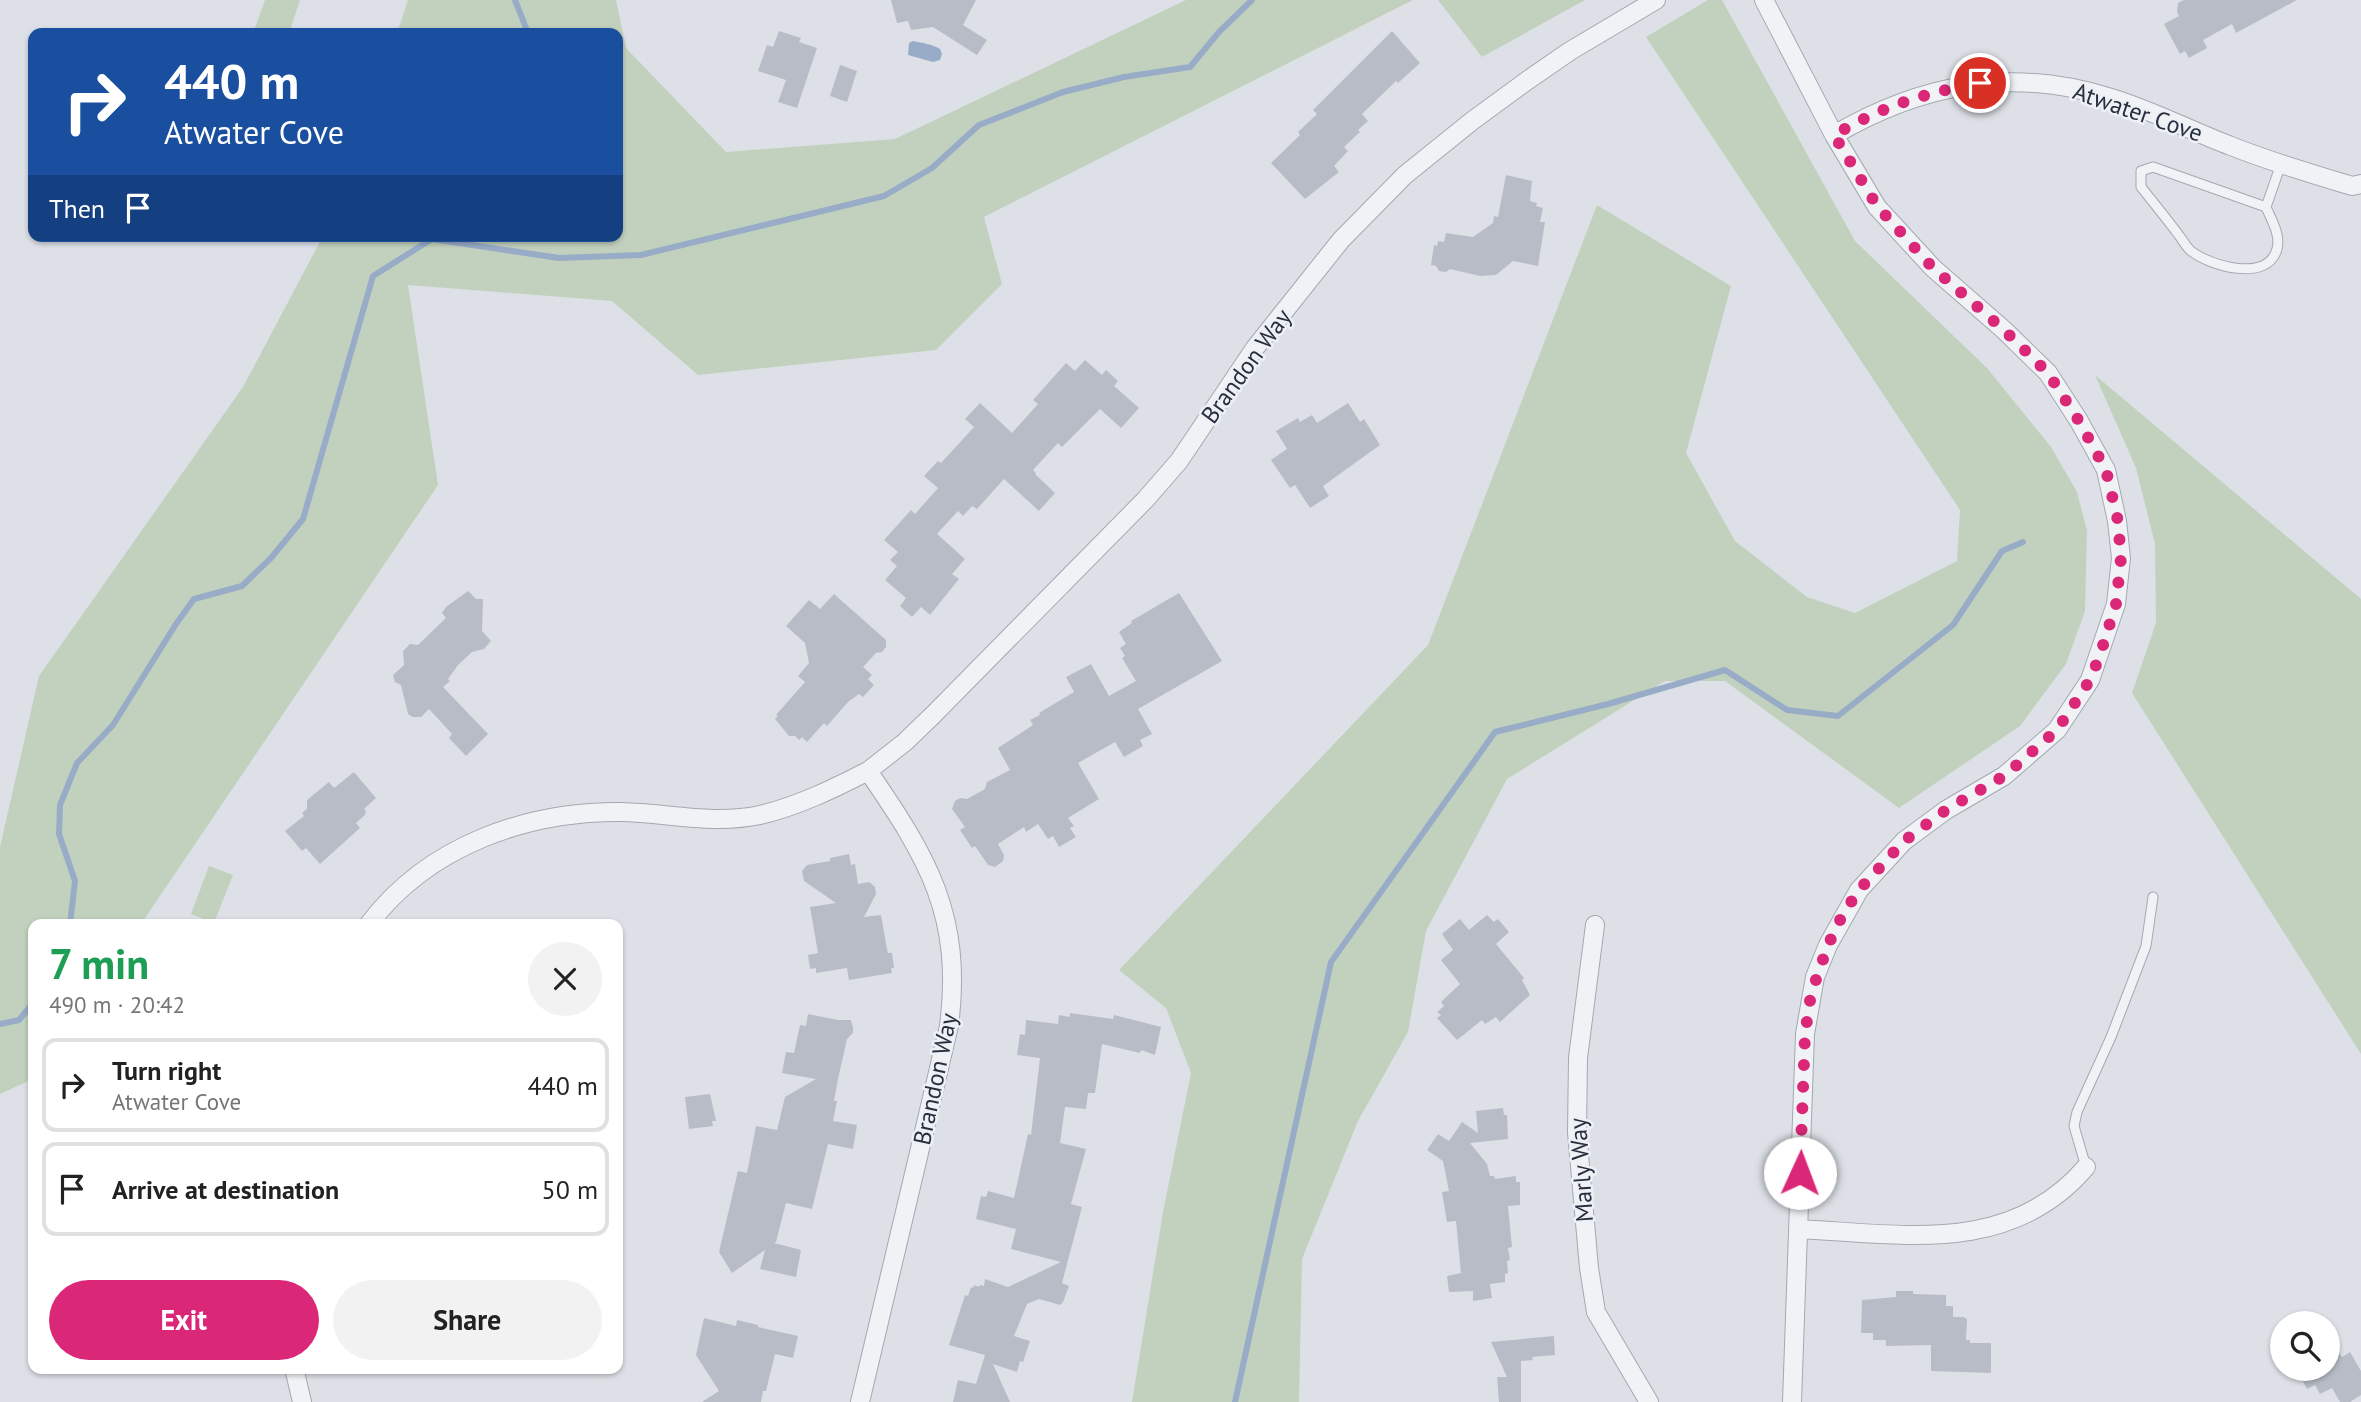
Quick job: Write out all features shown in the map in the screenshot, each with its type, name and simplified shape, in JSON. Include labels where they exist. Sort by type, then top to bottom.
[{"type":"street","name":"Brandon Way","points":[[374,919],[406,883],[454,851],[509,827],[571,813],[624,812],[720,819],[758,815],[803,802],[868,771],[905,742],[933,715],[1145,500],[1179,461],[1255,348],[1333,251],[1405,175],[1528,80],[1570,51],[1656,0]]},
{"type":"street","points":[[1764,0],[1834,135],[1877,206],[1933,268],[2048,373],[2079,421],[2106,470],[2118,521],[2121,558],[2116,604],[2100,655],[2090,680],[2057,730],[2004,776],[1946,810],[1904,841],[1859,890],[1828,945],[1811,994],[1805,1034],[1792,1402]]},
{"type":"street","name":"Atwater Cove","points":[[1834,135],[1896,103],[1937,91],[1980,83],[2024,82],[2068,86],[2110,97],[2281,164],[2352,186],[2361,184]]},
{"type":"street","name":"Brandon Way","points":[[860,1402],[949,1026],[953,992],[951,944],[938,891],[921,853],[868,771]]},
{"type":"street","name":"Marly Way","points":[[1595,925],[1578,1058],[1577,1120],[1589,1268],[1596,1312],[1649,1402]]},
{"type":"street","points":[[1798,1229],[1958,1235],[2009,1222],[2052,1199],[2086,1167]]},
{"type":"street","points":[[295,1374],[302,1402]]},
{"type":"lane","points":[[2266,207],[2153,167],[2141,171],[2141,187],[2191,251],[2220,266],[2247,270],[2261,265],[2277,249],[2276,230],[2266,207],[2281,164]]},
{"type":"lane","points":[[2086,1167],[2074,1126],[2077,1112],[2111,1037],[2146,946],[2153,897]]},
{"type":"green space","points":[[265,0],[300,0],[291,28],[255,28]]},
{"type":"green space","points":[[408,0],[616,0],[622,28],[399,28]]},
{"type":"green space","points":[[1186,0],[1413,0],[984,217],[1002,284],[936,350],[698,375],[612,301],[408,285],[438,485],[144,919],[28,919],[28,1081],[0,1094],[0,847],[39,676],[243,387],[320,242],[623,242],[623,34],[626,48],[726,152],[895,139]]},
{"type":"green space","points":[[1438,0],[1585,0],[1482,57]]},
{"type":"green space","points":[[1708,0],[1722,0],[1855,241],[1987,368],[2051,447],[2077,492],[2087,531],[2085,611],[2066,664],[2020,726],[1899,808],[1725,681],[1665,681],[1507,779],[1426,931],[1408,1032],[1358,1121],[1302,1259],[1299,1402],[1132,1402],[1163,1212],[1191,1073],[1166,1008],[1119,970],[1428,645],[1597,205],[1731,286],[1686,453],[1735,541],[1807,597],[1855,613],[1957,561],[1960,510],[1646,37]]},
{"type":"green space","points":[[2095,375],[2361,599],[2361,1054],[2132,693],[2156,623],[2155,544],[2136,468]]},
{"type":"green space","points":[[209,866],[233,875],[216,919],[204,919],[191,914]]},
{"type":"water","points":[[913,41],[940,49],[940,60],[933,62],[908,55],[909,43]]},
{"type":"building","points":[[891,0],[976,0],[963,25],[987,40],[977,55],[933,27],[911,30],[908,21],[897,23]]},
{"type":"building","points":[[2184,0],[2297,0],[2236,33],[2232,24],[2203,40],[2207,48],[2189,58],[2185,51],[2180,54],[2164,24],[2179,16],[2178,3]]},
{"type":"building","points":[[779,31],[801,38],[799,42],[817,48],[797,108],[778,102],[786,80],[758,71],[767,45],[773,47]]},
{"type":"building","points":[[1392,31],[1420,63],[1398,83],[1396,81],[1362,114],[1368,121],[1344,147],[1348,151],[1334,166],[1339,172],[1305,199],[1271,163],[1317,114],[1313,110]]},
{"type":"building","points":[[840,65],[857,71],[847,102],[830,96]]},
{"type":"building","points":[[1506,175],[1532,181],[1530,201],[1543,208],[1540,222],[1545,222],[1538,266],[1513,261],[1496,275],[1480,276],[1450,269],[1446,272],[1439,271],[1436,266],[1431,265],[1434,245],[1437,246],[1438,241],[1444,242],[1446,233],[1473,237],[1493,223],[1494,216],[1498,217]]},
{"type":"building","points":[[1085,360],[1102,375],[1106,370],[1118,381],[1114,386],[1139,408],[1121,428],[1100,409],[1062,447],[1058,443],[1033,470],[1055,493],[1039,511],[1004,479],[977,509],[972,506],[963,516],[958,511],[937,534],[965,559],[952,574],[959,579],[930,615],[921,607],[912,617],[900,606],[906,598],[885,580],[897,566],[890,560],[898,552],[884,540],[911,510],[915,514],[938,488],[924,476],[938,461],[941,463],[974,427],[965,419],[980,403],[1012,433],[1038,404],[1033,400],[1066,363],[1075,371]]},
{"type":"building","points":[[1348,403],[1360,422],[1364,419],[1380,445],[1323,486],[1329,496],[1310,508],[1295,485],[1290,488],[1271,460],[1287,449],[1276,431],[1298,418],[1300,422],[1312,415],[1317,423]]},
{"type":"building","points":[[468,591],[476,599],[483,599],[482,631],[491,641],[484,649],[472,652],[458,665],[448,679],[450,681],[443,687],[488,734],[466,756],[449,738],[452,734],[429,709],[421,717],[408,714],[401,685],[395,682],[393,675],[404,665],[403,651],[410,644],[418,645],[446,618],[442,613],[446,607]]},
{"type":"building","points":[[1179,593],[1222,661],[1138,709],[1152,734],[1140,740],[1143,746],[1124,757],[1115,742],[1078,763],[1099,799],[1068,818],[1074,826],[1070,828],[1076,837],[1059,847],[1053,836],[1048,839],[1038,824],[1026,832],[1024,827],[998,844],[1004,855],[1003,861],[995,867],[988,865],[960,830],[965,827],[952,809],[955,801],[960,798],[967,799],[985,789],[987,782],[1010,770],[998,748],[1033,725],[1030,720],[1040,715],[1039,713],[1074,692],[1066,677],[1091,664],[1109,696],[1136,681],[1122,658],[1125,656],[1120,648],[1126,644],[1119,632],[1132,623],[1131,621]]},
{"type":"building","points":[[834,594],[886,640],[886,647],[863,667],[872,675],[868,679],[874,685],[863,697],[859,694],[848,702],[827,726],[824,723],[807,742],[802,737],[799,740],[795,736],[789,736],[775,719],[805,682],[798,676],[809,663],[805,643],[786,626],[809,600],[820,609]]},
{"type":"building","points":[[354,772],[376,798],[364,809],[365,815],[356,823],[360,828],[320,864],[306,848],[302,851],[285,831],[304,816],[302,813],[307,809],[307,800],[329,782],[334,788]]},
{"type":"building","points":[[849,854],[851,865],[855,864],[858,884],[869,882],[875,887],[876,894],[864,917],[881,915],[888,953],[892,953],[892,973],[849,980],[847,968],[816,973],[816,968],[810,969],[808,955],[818,953],[810,907],[836,903],[804,881],[802,871],[807,865]]},
{"type":"building","points":[[1487,915],[1494,922],[1498,919],[1509,932],[1496,944],[1524,978],[1522,980],[1530,995],[1500,1022],[1496,1017],[1485,1024],[1482,1020],[1457,1040],[1437,1018],[1441,1015],[1437,1012],[1444,1006],[1441,1002],[1460,984],[1441,960],[1453,950],[1442,934],[1460,919],[1469,930]]},
{"type":"building","points":[[1070,1013],[1113,1019],[1114,1015],[1161,1027],[1155,1055],[1102,1044],[1095,1093],[1088,1093],[1086,1109],[1065,1107],[1060,1143],[1086,1149],[1071,1204],[1082,1207],[1062,1283],[1069,1286],[1063,1302],[1060,1305],[1039,1299],[1027,1304],[1014,1336],[1030,1341],[1023,1362],[1020,1361],[1017,1372],[993,1364],[1010,1402],[953,1402],[958,1380],[976,1384],[985,1355],[949,1345],[965,1295],[968,1296],[971,1287],[984,1286],[985,1279],[1008,1287],[1061,1262],[1011,1249],[1016,1229],[976,1219],[981,1196],[986,1197],[988,1191],[1014,1198],[1028,1134],[1031,1135],[1040,1058],[1017,1055],[1020,1034],[1025,1035],[1026,1020],[1058,1024],[1059,1015],[1070,1017]]},
{"type":"building","points":[[808,1014],[851,1020],[853,1033],[847,1039],[834,1101],[837,1101],[833,1121],[857,1125],[853,1149],[828,1144],[812,1209],[786,1203],[774,1243],[801,1250],[796,1277],[760,1269],[765,1250],[732,1273],[719,1252],[738,1171],[747,1173],[756,1126],[777,1130],[785,1097],[816,1079],[782,1073],[786,1052],[794,1053],[800,1025],[806,1026]]},
{"type":"building","points":[[710,1094],[716,1121],[712,1121],[713,1126],[689,1129],[685,1097]]},
{"type":"building","points":[[1503,1108],[1504,1115],[1507,1115],[1508,1139],[1470,1143],[1487,1164],[1490,1176],[1495,1179],[1516,1176],[1516,1182],[1520,1182],[1520,1205],[1508,1206],[1512,1247],[1508,1248],[1510,1260],[1507,1261],[1508,1273],[1505,1274],[1505,1282],[1490,1284],[1492,1298],[1473,1301],[1473,1291],[1449,1292],[1447,1276],[1461,1273],[1456,1221],[1447,1222],[1442,1192],[1449,1191],[1443,1161],[1427,1150],[1438,1134],[1449,1141],[1462,1122],[1478,1133],[1476,1111]]},
{"type":"building","points":[[1896,1291],[1946,1295],[1946,1306],[1953,1306],[1953,1317],[1967,1319],[1966,1340],[1970,1340],[1970,1343],[1991,1343],[1991,1373],[1931,1371],[1931,1345],[1886,1346],[1886,1340],[1873,1340],[1873,1333],[1861,1333],[1862,1300],[1896,1297]]},
{"type":"building","points":[[704,1318],[736,1326],[737,1320],[798,1336],[793,1358],[775,1354],[761,1402],[702,1402],[719,1391],[696,1355]]},
{"type":"building","points":[[1554,1336],[1555,1355],[1521,1361],[1521,1402],[1499,1402],[1497,1377],[1507,1377],[1491,1342]]},
{"type":"building","points":[[2350,1352],[2361,1371],[2361,1395],[2350,1402],[2340,1402],[2332,1388],[2320,1394],[2315,1385],[2307,1389],[2303,1381],[2340,1381],[2340,1354],[2342,1357]]},
{"type":"waterway","points":[[515,0],[526,28]]},
{"type":"waterway","points":[[452,242],[559,258],[641,255],[884,196],[932,168],[979,125],[1063,92],[1124,77],[1190,67],[1219,32],[1252,0]]},
{"type":"waterway","points":[[71,919],[75,881],[59,834],[60,805],[77,763],[113,725],[194,599],[242,586],[271,558],[303,519],[373,276],[427,242]]},
{"type":"waterway","points":[[1235,1402],[1331,962],[1495,732],[1608,704],[1725,670],[1787,710],[1838,716],[1953,625],[2002,551],[2023,542]]},
{"type":"waterway","points":[[0,1024],[19,1020],[28,1009]]},
{"type":"route","points":[[1800,1173],[1805,1034],[1811,994],[1815,977],[1842,916],[1859,890],[1904,841],[1946,810],[2004,776],[2057,730],[2090,680],[2116,604],[2121,558],[2118,521],[2106,470],[2079,421],[2048,373],[1933,268],[1877,206],[1834,135],[1896,103],[1937,91],[1980,83]]}]
